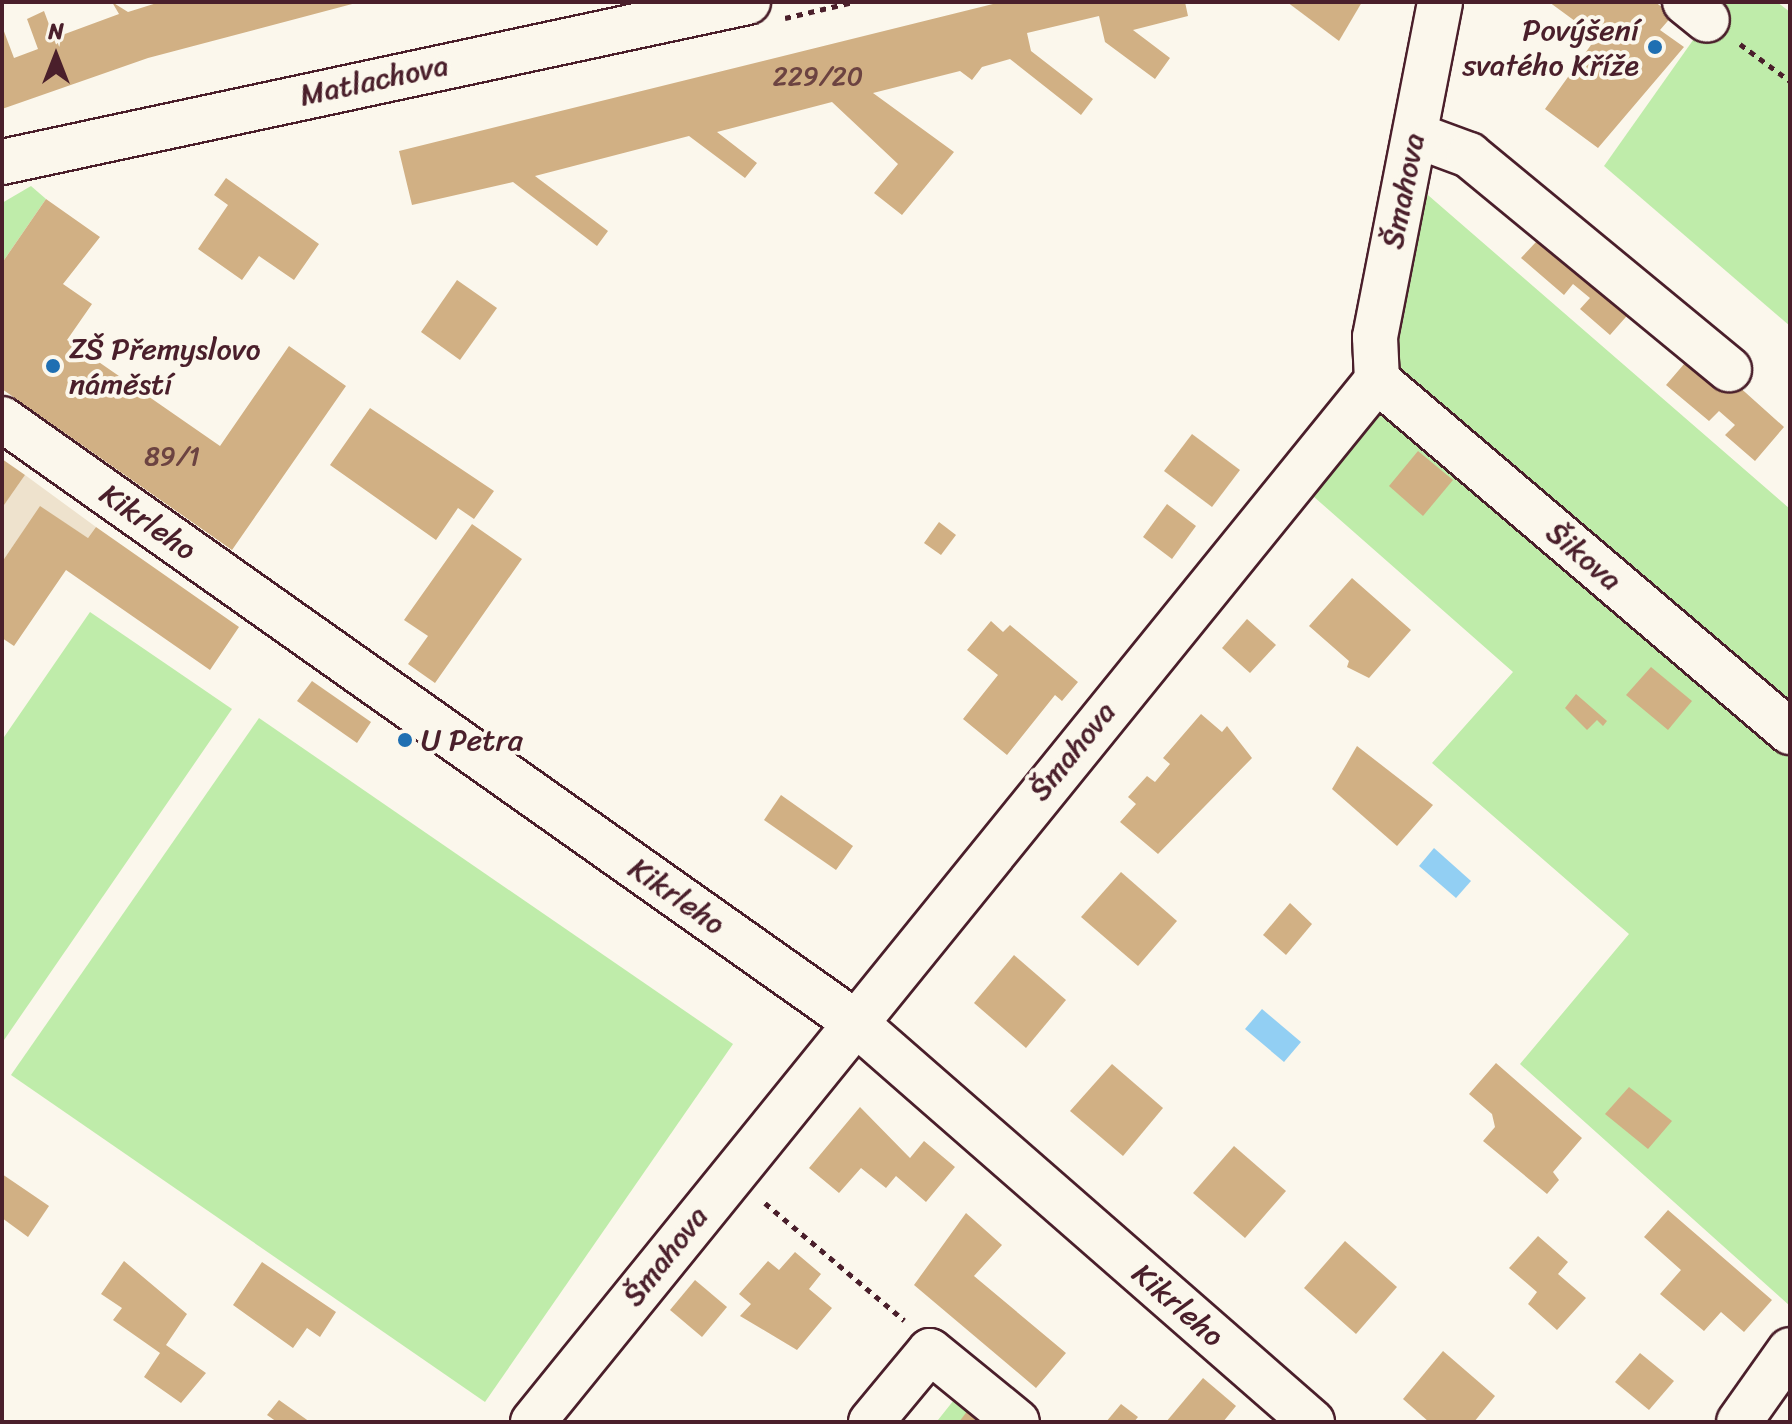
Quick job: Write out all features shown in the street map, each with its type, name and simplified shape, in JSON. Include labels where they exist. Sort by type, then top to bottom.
[{"type":"street","name":"Matlachova","points":[[2,162],[748,2]]},
{"type":"street","name":"Šmahova","points":[[533,1422],[852,1020],[1377,380],[1375,337],[1440,4]]},
{"type":"street","points":[[1415,135],[1469,155],[1495,174],[1729,369]]},
{"type":"street","name":"Šikova","points":[[1377,380],[1790,732]]},
{"type":"street","name":"Kikrleho","points":[[2,419],[852,1020],[1312,1422]]},
{"type":"street","points":[[1739,1422],[1790,1350]]},
{"type":"street","points":[[871,1422],[930,1351],[1017,1422]]},
{"type":"path","points":[[1696,11],[1790,81]]},
{"type":"path","points":[[758,1197],[927,1340],[930,1351]]},
{"type":"shaded area","points":[[25,475],[96,527],[88,538],[40,507],[2,562],[2,508]]},
{"type":"green space","points":[[1720,2],[1777,2],[1790,12],[1790,326],[1604,166]]},
{"type":"green space","points":[[31,186],[46,199],[2,263],[2,203]]},
{"type":"green space","points":[[1421,189],[1790,509],[1790,1306],[1520,1064],[1629,934],[1432,763],[1513,672],[1305,489],[1390,376]]},
{"type":"green space","points":[[90,612],[232,709],[2,1043],[2,740]]},
{"type":"green space","points":[[259,718],[733,1044],[485,1402],[11,1075]]},
{"type":"green space","points":[[969,1381],[1017,1422],[883,1422],[938,1420]]},
{"type":"water","points":[[1434,848],[1471,881],[1456,898],[1419,866]]},
{"type":"water","points":[[1262,1009],[1301,1042],[1284,1062],[1245,1029]]},
{"type":"building","points":[[112,2],[128,12],[160,2],[356,3],[148,58],[2,109],[2,26],[14,58],[38,49],[27,19],[44,11],[54,38],[119,14]]},
{"type":"building","points":[[1001,2],[1185,2],[1188,16],[1133,30],[1170,58],[1155,79],[1105,42],[1099,16],[1027,33],[1031,51],[1093,99],[1081,115],[1010,59],[982,67],[972,80],[960,71],[873,93],[954,152],[902,215],[874,193],[898,164],[832,102],[717,132],[757,163],[745,178],[689,136],[535,176],[608,231],[597,246],[513,182],[412,205],[399,151]]},
{"type":"building","points":[[1287,2],[1362,2],[1339,41]]},
{"type":"building","points":[[1549,2],[1655,2],[1673,15],[1660,30],[1684,47],[1598,148],[1545,109],[1596,38],[1605,43]]},
{"type":"building","points":[[226,178],[319,244],[294,280],[259,256],[242,280],[198,249],[228,205],[214,195]]},
{"type":"building","name":"ZŠ Přemyslovo náměstí","points":[[46,199],[100,237],[63,284],[92,304],[67,340],[220,446],[289,346],[346,386],[232,550],[2,389],[2,263]]},
{"type":"building","points":[[1552,225],[1640,301],[1610,335],[1580,309],[1590,298],[1573,284],[1564,295],[1521,258]]},
{"type":"building","points":[[457,280],[497,308],[460,360],[421,332]]},
{"type":"building","points":[[1697,349],[1784,427],[1755,461],[1725,435],[1735,425],[1719,411],[1709,421],[1666,385]]},
{"type":"building","points":[[370,408],[494,491],[474,519],[458,508],[436,540],[330,465]]},
{"type":"building","points":[[1192,434],[1240,470],[1212,507],[1164,471]]},
{"type":"building","points":[[1418,451],[1453,480],[1423,516],[1389,486]]},
{"type":"building","points":[[2,459],[25,475],[2,508]]},
{"type":"building","points":[[1167,504],[1196,526],[1172,559],[1143,537]]},
{"type":"building","points":[[40,506],[88,538],[96,527],[239,627],[210,670],[66,570],[14,646],[2,638],[2,562]]},
{"type":"building","points":[[939,522],[956,535],[941,555],[924,543]]},
{"type":"building","points":[[472,524],[522,559],[435,683],[408,664],[428,636],[404,620]]},
{"type":"building","points":[[1352,578],[1411,630],[1369,678],[1347,667],[1349,661],[1309,626]]},
{"type":"building","points":[[1247,619],[1276,645],[1250,673],[1222,648]]},
{"type":"building","points":[[991,621],[1003,632],[1010,625],[1078,682],[1062,701],[1055,695],[1007,755],[963,719],[998,675],[967,650]]},
{"type":"building","points":[[1651,667],[1692,701],[1668,730],[1626,695]]},
{"type":"building","points":[[312,681],[371,722],[357,743],[297,701]]},
{"type":"building","points":[[1576,694],[1607,721],[1603,726],[1597,720],[1587,730],[1565,708]]},
{"type":"building","points":[[1201,714],[1222,732],[1227,726],[1252,758],[1158,854],[1120,822],[1136,804],[1128,797],[1147,776],[1155,782],[1170,764],[1163,758]]},
{"type":"building","points":[[1357,746],[1433,805],[1397,846],[1332,789]]},
{"type":"building","points":[[781,795],[853,846],[836,870],[764,820]]},
{"type":"building","points":[[1121,872],[1177,921],[1138,966],[1081,917]]},
{"type":"building","points":[[1290,903],[1312,924],[1286,955],[1263,935]]},
{"type":"building","points":[[1014,955],[1066,1000],[1026,1048],[974,1003]]},
{"type":"building","points":[[1496,1063],[1582,1138],[1553,1172],[1559,1180],[1547,1194],[1483,1141],[1495,1127],[1492,1114],[1469,1094]]},
{"type":"building","points":[[1112,1064],[1163,1108],[1123,1156],[1070,1111]]},
{"type":"building","points":[[1629,1087],[1672,1121],[1648,1149],[1605,1114]]},
{"type":"building","points":[[860,1107],[910,1158],[924,1141],[955,1167],[926,1202],[896,1176],[886,1188],[861,1168],[839,1193],[809,1168]]},
{"type":"building","points":[[1234,1146],[1286,1191],[1245,1238],[1193,1193]]},
{"type":"building","points":[[2,1174],[49,1206],[28,1237],[2,1218]]},
{"type":"building","points":[[1668,1210],[1772,1300],[1744,1332],[1721,1312],[1704,1331],[1660,1294],[1681,1270],[1644,1237]]},
{"type":"building","points":[[966,1213],[1002,1245],[974,1276],[1066,1353],[1036,1388],[914,1285]]},
{"type":"building","points":[[1538,1236],[1568,1262],[1558,1274],[1586,1298],[1557,1330],[1528,1304],[1537,1292],[1509,1268]]},
{"type":"building","points":[[1345,1241],[1397,1287],[1356,1334],[1304,1288]]},
{"type":"building","points":[[795,1252],[821,1274],[809,1289],[832,1308],[797,1350],[740,1316],[751,1304],[739,1294],[768,1261],[779,1270]]},
{"type":"building","points":[[124,1261],[187,1314],[166,1345],[206,1373],[181,1403],[144,1377],[160,1353],[113,1320],[122,1308],[101,1294]]},
{"type":"building","points":[[262,1262],[336,1312],[320,1337],[307,1328],[293,1348],[233,1305]]},
{"type":"building","points":[[695,1280],[727,1307],[702,1337],[670,1310]]},
{"type":"building","points":[[1443,1351],[1495,1396],[1474,1422],[1429,1422],[1403,1399]]},
{"type":"building","points":[[1640,1353],[1674,1381],[1649,1410],[1615,1382]]},
{"type":"building","points":[[1203,1378],[1236,1406],[1223,1422],[1166,1422]]},
{"type":"building","points":[[279,1400],[310,1422],[277,1422],[267,1415]]},
{"type":"building","points":[[974,1402],[998,1422],[959,1422]]},
{"type":"building","points":[[1121,1404],[1138,1417],[1134,1422],[1106,1422]]},
{"type":"place","name":"Povýšení svatého Kříže","points":[[1655,47]]},
{"type":"place","name":"ZŠ Přemyslovo náměstí","points":[[53,366]]},
{"type":"place","name":"U Petra","points":[[405,740]]}]
